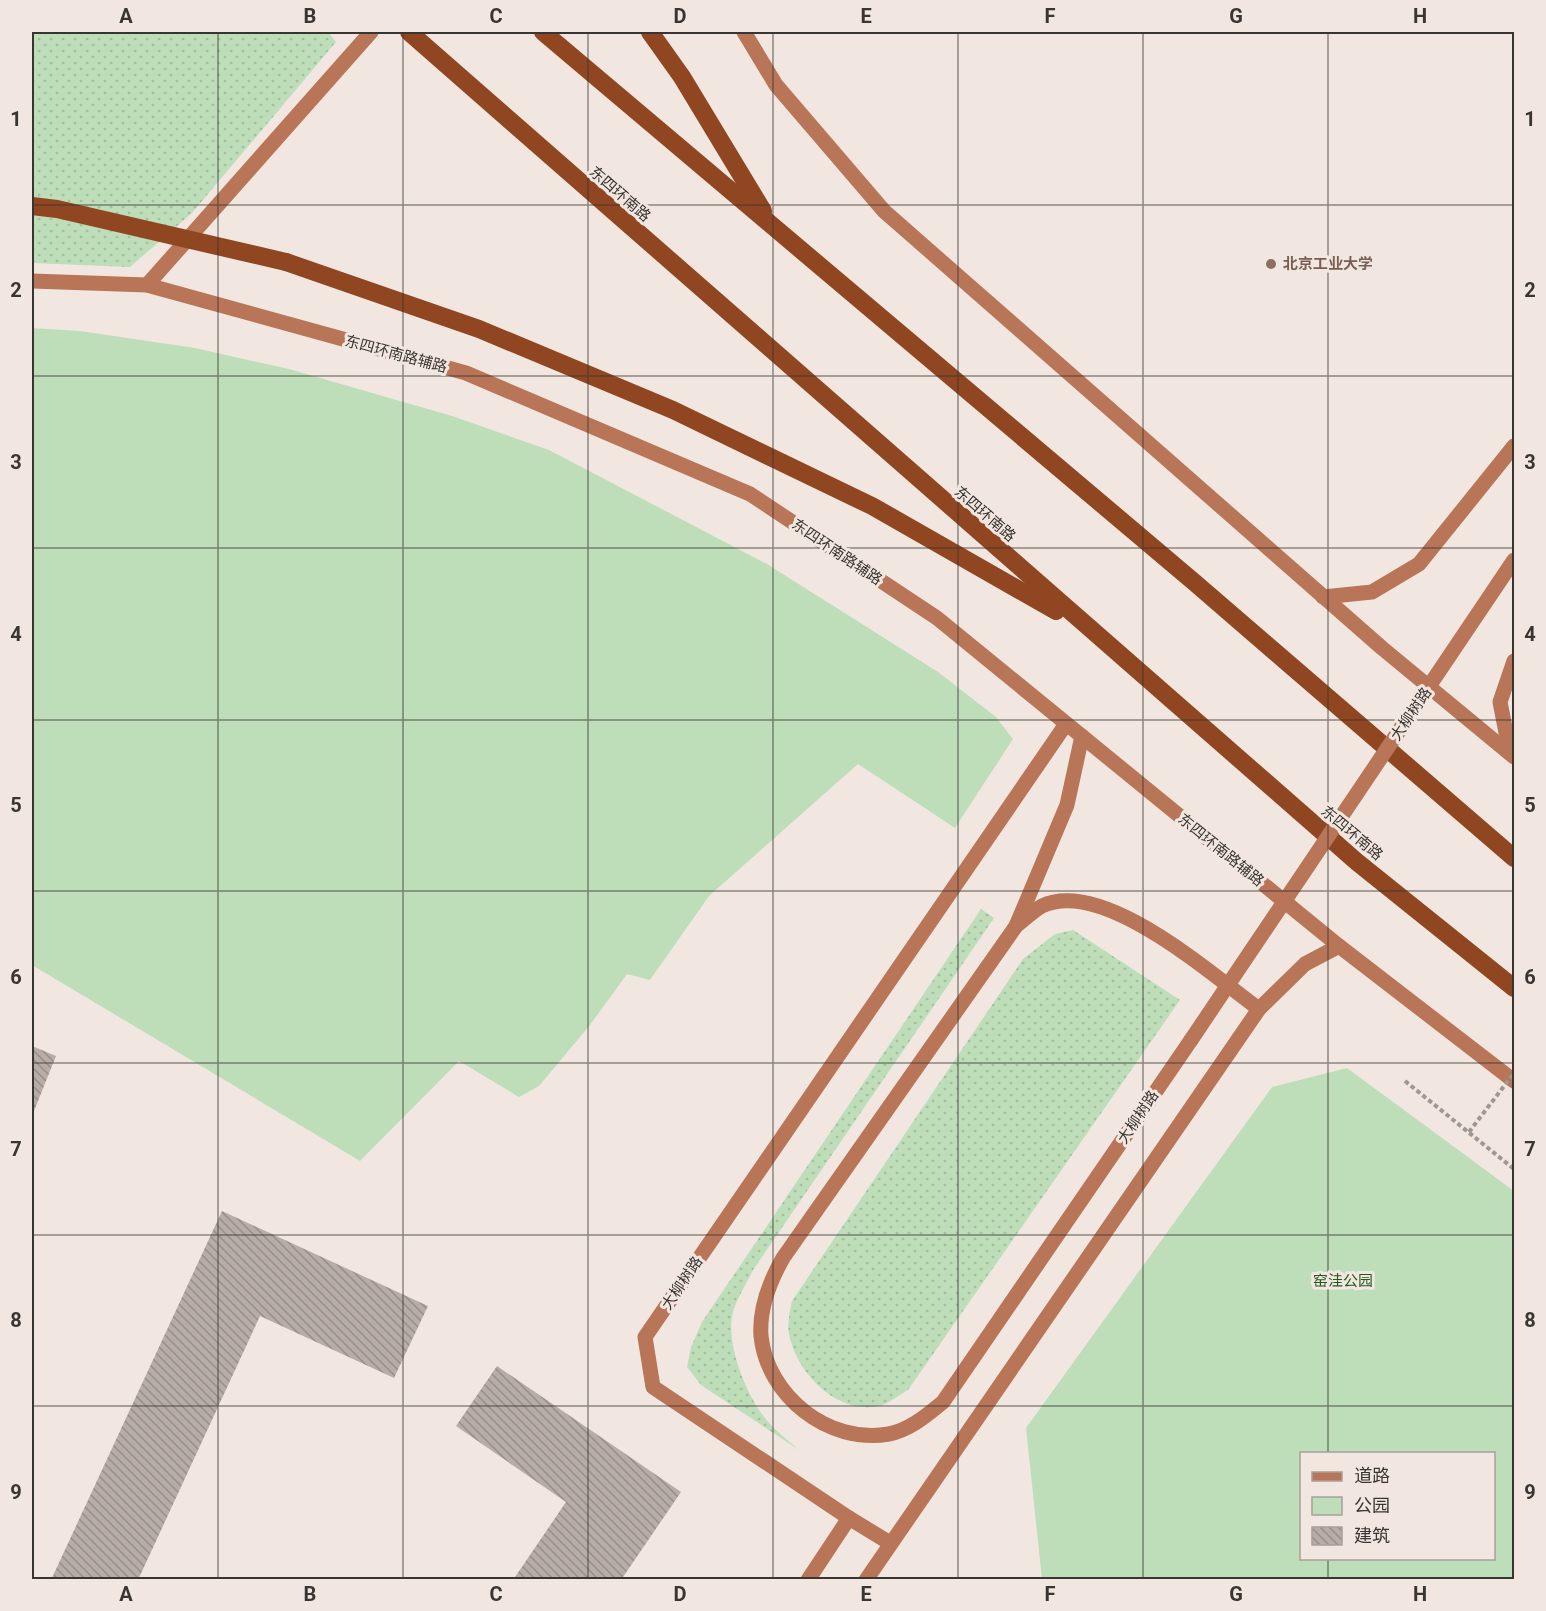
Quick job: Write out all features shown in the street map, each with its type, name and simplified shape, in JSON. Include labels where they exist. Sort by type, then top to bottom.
[{"type":"highway","name":"东四环南路","points":[[409,32],[1357,862],[1515,988]]},
{"type":"highway","points":[[543,32],[1194,582],[1515,858]]},
{"type":"highway","points":[[650,32],[682,77],[771,226]]},
{"type":"highway","points":[[32,206],[57,209],[286,262],[480,329],[673,410],[872,506],[1090,630]]},
{"type":"street","points":[[147,285],[371,32]]},
{"type":"street","points":[[744,32],[776,85],[884,211],[1323,597],[1513,755]]},
{"type":"street","name":"东四环南路辅路","points":[[32,281],[147,285],[466,373],[750,494],[937,618],[1339,946],[1515,1081]]},
{"type":"street","points":[[1323,597],[1372,592],[1419,564],[1515,446]]},
{"type":"street","name":"大柳树路","points":[[1016,926],[783,1258],[771,1280],[764,1305],[761,1336],[769,1366],[803,1413],[829,1427],[859,1435],[889,1434],[917,1423],[943,1401],[1191,1040],[1515,560]]},
{"type":"street","points":[[1513,755],[1500,702],[1515,661]]},
{"type":"street","name":"大柳树路","points":[[890,1543],[653,1387],[645,1337],[1066,724]]},
{"type":"street","points":[[1016,926],[1067,805],[1082,736]]},
{"type":"street","points":[[1016,926],[1043,906],[1076,901],[1100,906],[1137,920],[1259,1009]]},
{"type":"street","points":[[866,1580],[1259,1009],[1305,964],[1339,946]]},
{"type":"street","points":[[808,1580],[849,1518]]},
{"type":"path","points":[[1469,1132],[1515,1073]]},
{"type":"path","points":[[1406,1081],[1515,1169]]},
{"type":"green space","points":[[32,32],[328,32],[336,42],[192,213],[130,267],[32,263]]},
{"type":"green space","points":[[32,328],[80,331],[195,348],[289,369],[452,416],[549,450],[767,564],[938,672],[996,717],[1013,739],[955,828],[858,764],[709,896],[650,980],[627,974],[590,1025],[539,1086],[519,1097],[459,1061],[360,1161],[32,965]]},
{"type":"green space","points":[[981,909],[994,918],[753,1270],[733,1312],[732,1338],[744,1382],[765,1418],[799,1450],[701,1385],[687,1367],[691,1347],[702,1322]]},
{"type":"green space","points":[[1073,930],[1180,1000],[908,1390],[879,1406],[863,1407],[848,1404],[833,1397],[809,1376],[793,1348],[788,1326],[792,1301],[1023,959],[1055,934]]},
{"type":"green space","name":"窑洼公园","points":[[1347,1068],[1514,1191],[1514,1579],[1042,1579],[1026,1428],[1272,1087]]},
{"type":"building","points":[[32,1046],[56,1056],[32,1116]]},
{"type":"building","points":[[222,1211],[428,1306],[394,1378],[260,1316],[138,1580],[51,1580]]},
{"type":"building","points":[[497,1366],[681,1492],[621,1580],[513,1580],[566,1502],[456,1426]]},
{"type":"place","name":"北京工业大学","points":[[1271,264]]}]
